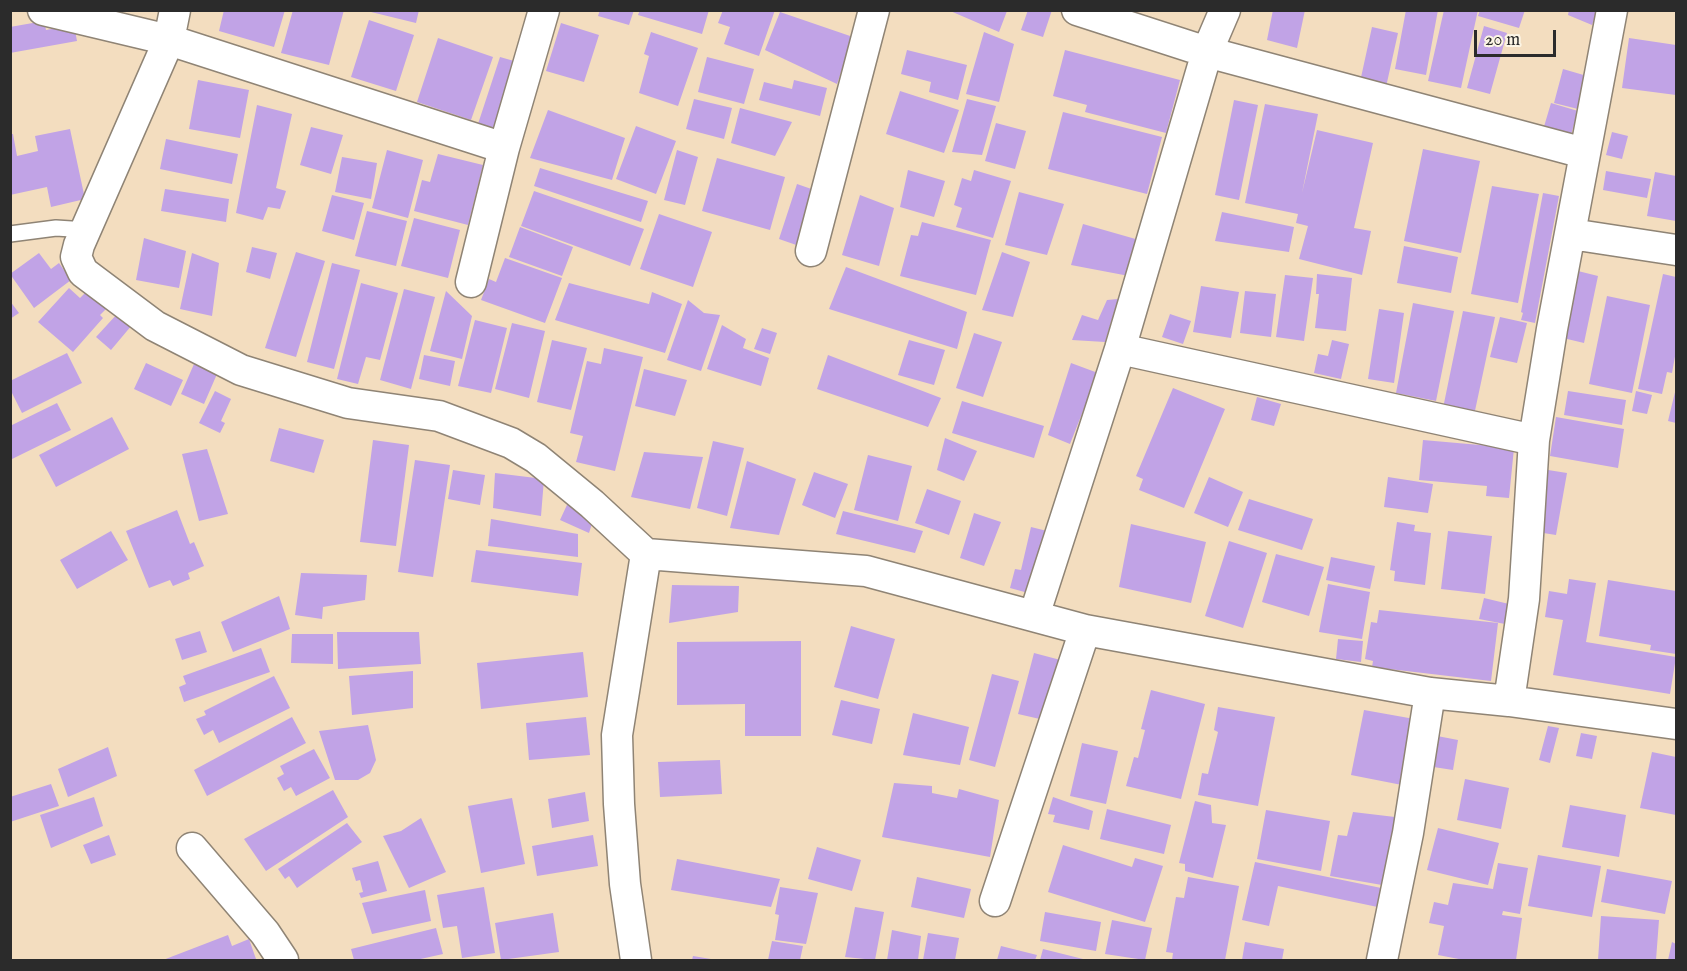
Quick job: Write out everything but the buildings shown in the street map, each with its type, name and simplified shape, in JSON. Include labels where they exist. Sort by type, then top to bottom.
[{"type":"street","points":[[43,10],[169,40],[504,148]]},
{"type":"street","points":[[175,10],[169,40],[79,245],[76,257],[83,272],[155,326],[241,370],[348,403],[439,416],[511,442],[592,504],[646,554],[866,571],[1085,630],[1431,693],[1509,700],[1677,724]]},
{"type":"street","points":[[471,282],[504,148],[544,10]]},
{"type":"street","points":[[811,251],[874,10]]},
{"type":"street","points":[[1077,10],[1207,52],[1584,153]]},
{"type":"street","points":[[1034,616],[1120,349],[1207,52],[1225,10]]},
{"type":"street","points":[[1509,700],[1524,599],[1534,440],[1584,153],[1612,10]]},
{"type":"street","points":[[1571,234],[1677,250]]},
{"type":"street","points":[[1120,349],[1534,440]]},
{"type":"street","points":[[636,960],[625,884],[617,735],[646,554]]},
{"type":"street","points":[[995,901],[1085,630]]},
{"type":"street","points":[[1382,960],[1408,833],[1431,693]]},
{"type":"street","points":[[192,848],[265,933],[283,960]]},
{"type":"lane","points":[[10,234],[56,228],[87,230]]}]
